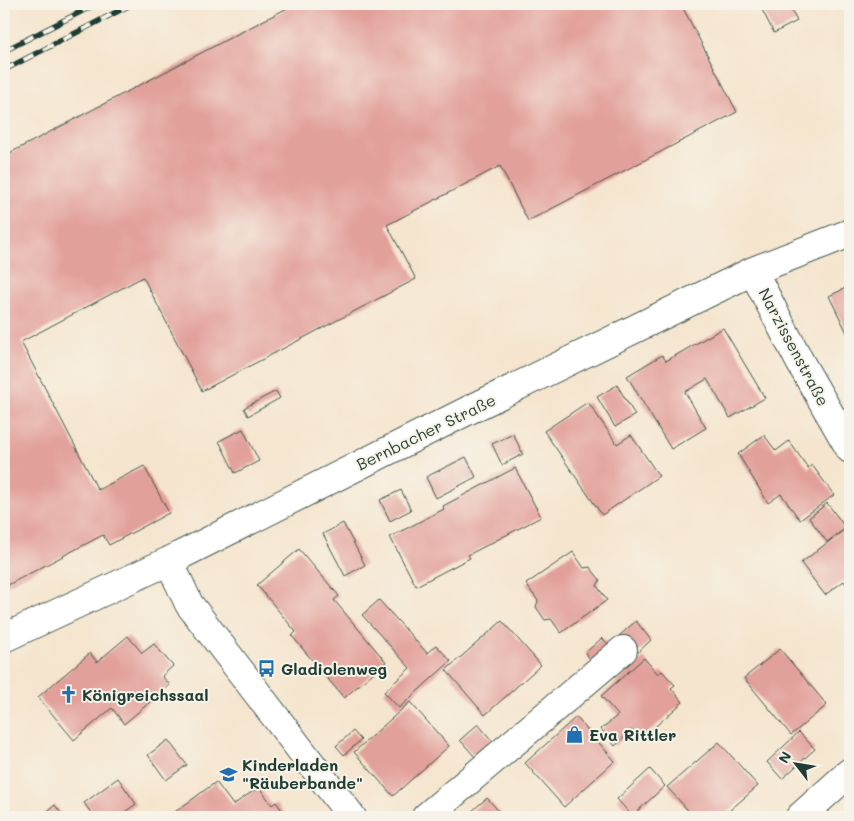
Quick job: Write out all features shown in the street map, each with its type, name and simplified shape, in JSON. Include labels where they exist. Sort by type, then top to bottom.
[{"type":"street","name":"Bernbacher Straße","points":[[4,638],[169,561],[469,410],[753,271],[850,232]]},
{"type":"street","name":"Narzissenstraße","points":[[753,271],[800,362],[850,449]]},
{"type":"street","points":[[169,561],[189,604],[352,817]]},
{"type":"street","points":[[426,817],[623,650]]},
{"type":"street","points":[[800,817],[850,772]]},
{"type":"building","points":[[295,4],[681,4],[737,112],[528,221],[500,166],[387,225],[416,279],[202,391],[143,277],[21,342],[98,490],[144,466],[169,513],[109,545],[103,535],[4,587],[4,156]]},
{"type":"building","points":[[759,4],[788,4],[797,21],[774,33]]},
{"type":"building","points":[[850,286],[850,339],[829,296]]},
{"type":"building","points":[[723,328],[765,398],[730,418],[707,379],[685,392],[706,428],[671,449],[627,376],[662,355],[666,361]]},
{"type":"building","points":[[617,385],[635,415],[615,427],[597,397]]},
{"type":"building","points":[[276,391],[280,398],[248,416],[244,408]]},
{"type":"building","points":[[588,402],[617,444],[631,435],[659,476],[602,515],[544,431]]},
{"type":"building","points":[[243,429],[259,461],[235,473],[219,441]]},
{"type":"building","points":[[513,434],[523,454],[502,465],[492,444]]},
{"type":"building","points":[[764,435],[776,451],[789,441],[808,468],[812,465],[834,495],[800,520],[781,494],[768,503],[738,454]]},
{"type":"building","points":[[466,457],[476,477],[436,498],[426,477]]},
{"type":"building","points":[[515,468],[541,517],[468,555],[470,558],[416,586],[390,537],[444,509],[443,506]]},
{"type":"building","points":[[401,490],[411,510],[390,521],[380,500]]},
{"type":"building","points":[[827,503],[846,528],[827,542],[809,518]]},
{"type":"building","points":[[343,523],[365,565],[345,576],[323,534]]},
{"type":"building","points":[[849,526],[850,590],[844,581],[825,595],[801,563]]},
{"type":"building","points":[[299,549],[339,596],[334,600],[386,662],[344,698],[292,636],[296,632],[257,585]]},
{"type":"building","points":[[573,552],[584,568],[590,567],[600,580],[597,586],[607,600],[561,633],[551,619],[545,620],[536,607],[538,601],[526,584]]},
{"type":"building","points":[[379,600],[427,653],[436,645],[451,661],[399,708],[384,692],[410,668],[362,615]]},
{"type":"building","points":[[502,621],[541,665],[485,715],[446,670]]},
{"type":"building","points":[[636,621],[651,640],[635,655],[619,636]]},
{"type":"building","points":[[128,636],[142,653],[154,644],[173,666],[162,676],[170,685],[124,724],[112,708],[74,740],[38,697],[90,653],[97,662]]},
{"type":"building","points":[[602,638],[610,646],[593,662],[585,653]]},
{"type":"building","points":[[780,649],[827,705],[791,735],[744,678]]},
{"type":"building","points":[[644,658],[658,674],[662,671],[675,685],[671,688],[683,702],[640,740],[632,730],[615,746],[601,729],[618,715],[601,696]]},
{"type":"building","points":[[410,702],[449,746],[393,796],[354,752]]},
{"type":"building","points":[[576,717],[615,761],[564,807],[525,763]]},
{"type":"building","points":[[478,724],[493,742],[475,757],[460,740]]},
{"type":"building","points":[[353,731],[361,740],[344,755],[336,746]]},
{"type":"building","points":[[799,732],[815,749],[782,779],[767,762]]},
{"type":"building","points":[[168,740],[187,765],[166,780],[148,755]]},
{"type":"building","points":[[719,742],[758,786],[722,817],[694,817],[667,787]]},
{"type":"building","points":[[650,769],[665,786],[632,816],[617,799]]},
{"type":"building","points":[[118,778],[136,804],[122,814],[125,817],[94,817],[84,803]]},
{"type":"building","points":[[216,782],[233,805],[259,787],[272,805],[276,802],[287,817],[168,817]]},
{"type":"building","points":[[487,798],[504,817],[465,817]]},
{"type":"building","points":[[55,805],[64,817],[40,817]]},
{"type":"railway","points":[[4,51],[96,4]]},
{"type":"railway","points":[[4,70],[132,4]]},
{"type":"place","name":"Gladiolenweg","points":[[267,669]]},
{"type":"place","name":"Königreichssaal","points":[[68,695]]},
{"type":"place","name":"Eva Rittler","points":[[575,735]]},
{"type":"place","name":"Kinderladen \"Räuberbande\"","points":[[228,774]]}]
